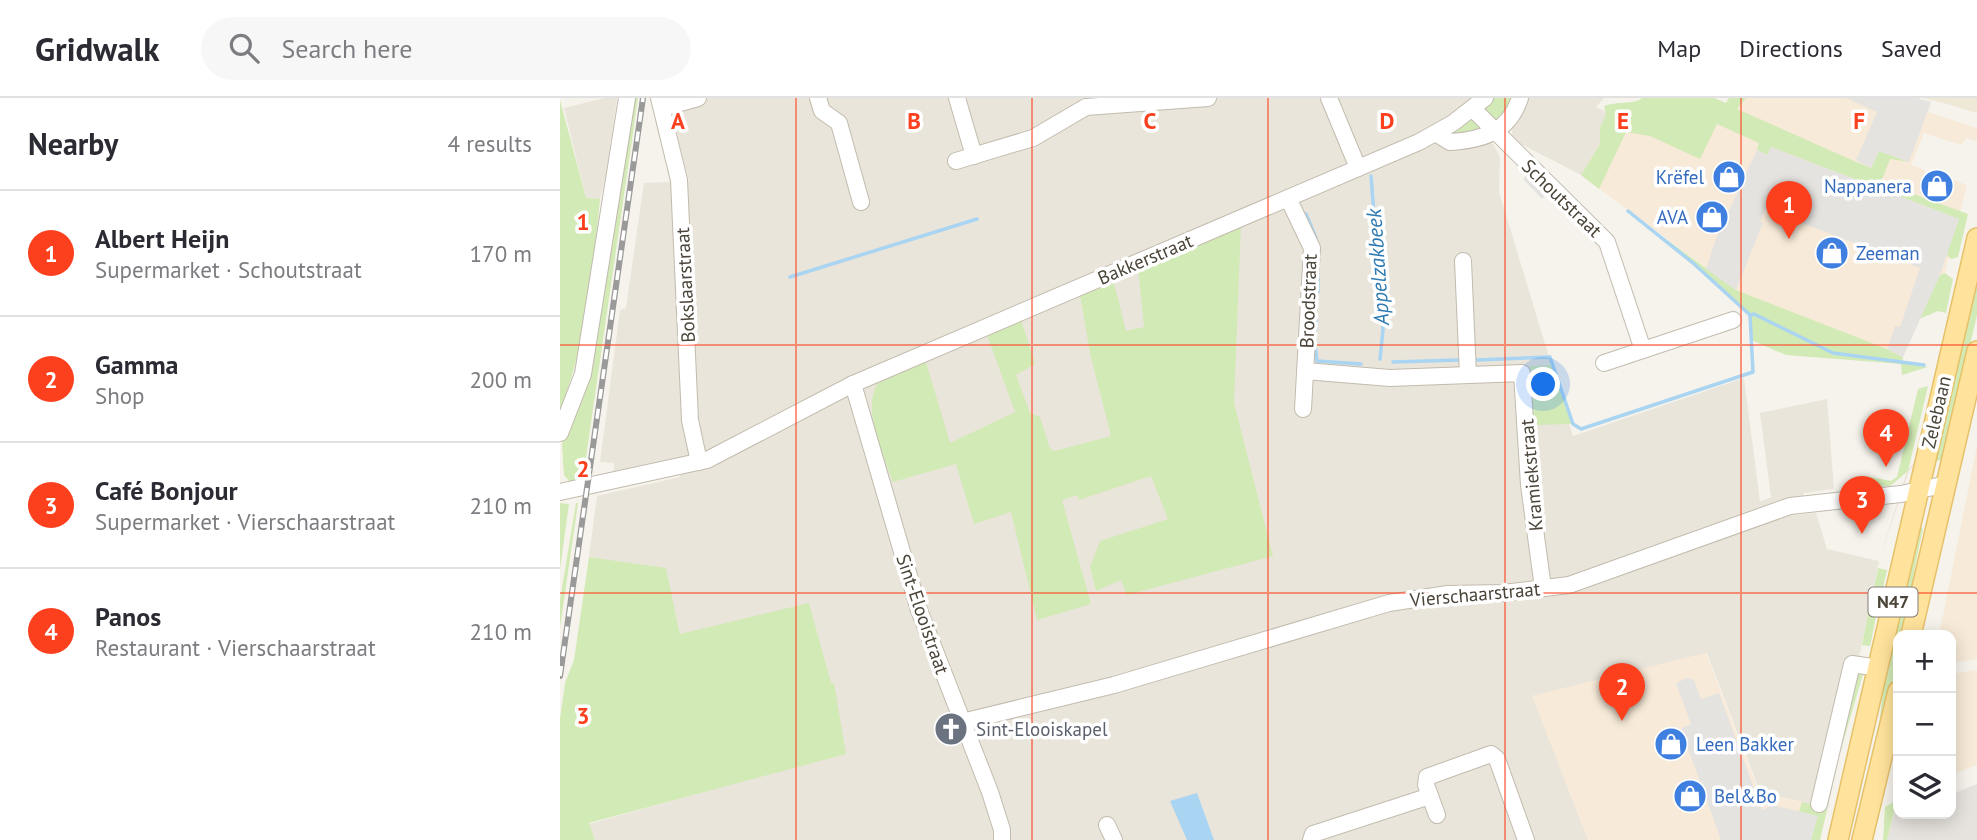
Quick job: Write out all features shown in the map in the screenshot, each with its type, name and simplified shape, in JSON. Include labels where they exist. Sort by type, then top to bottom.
[{"type":"main road","name":"Zelebaan","points":[[1838,840],[1977,238]]},
{"type":"main road","name":"Zelebaan","points":[[1912,630],[1977,351]]},
{"type":"main road","points":[[1863,840],[1898,693]]},
{"type":"street","points":[[560,433],[583,374],[627,98]]},
{"type":"street","points":[[660,103],[698,98]]},
{"type":"street","points":[[818,98],[822,111],[839,123],[861,202]]},
{"type":"street","points":[[957,98],[974,156]]},
{"type":"street","points":[[956,161],[1033,138],[1086,107],[1208,98]]},
{"type":"street","points":[[1329,98],[1358,168]]},
{"type":"street","points":[[1437,134],[1450,142],[1495,133],[1512,118],[1520,98]]},
{"type":"street","name":"Bokslaarstraat","points":[[660,103],[679,180],[691,421],[699,462]]},
{"type":"street","name":"Bakkerstraat","points":[[853,384],[1437,134],[1479,103]]},
{"type":"street","name":"Schoutstraat","points":[[1479,103],[1495,133],[1606,242],[1643,350]]},
{"type":"street","name":"Broodstraat","points":[[1288,198],[1312,248],[1303,409]]},
{"type":"street","points":[[1463,261],[1468,375]]},
{"type":"street","points":[[1604,363],[1733,320]]},
{"type":"street","name":"Kramiekstraat","points":[[1305,371],[1390,377],[1522,373],[1529,485],[1543,588]]},
{"type":"street","points":[[567,491],[699,462],[853,384]]},
{"type":"street","name":"Sint-Elooistraat","points":[[853,384],[919,610],[990,792],[1002,830],[1002,840]]},
{"type":"street","name":"Vierschaarstraat","points":[[962,722],[1114,685],[1389,603],[1448,594],[1543,588],[1597,577],[1790,506],[1917,491],[1947,484]]},
{"type":"street","points":[[1819,804],[1852,664],[1879,668]]},
{"type":"street","points":[[1437,816],[1427,777],[1491,754],[1497,759],[1526,840]]},
{"type":"street","points":[[1311,840],[1313,834],[1430,796]]},
{"type":"shaded area","points":[[605,98],[617,98],[606,175],[600,199],[586,198],[564,108]]},
{"type":"shaded area","points":[[674,98],[1604,98],[1596,107],[1612,115],[1600,144],[1581,175],[1517,142],[1511,136],[1513,128],[1492,142],[1500,157],[1499,192],[1573,436],[1744,378],[1760,502],[1771,497],[1760,413],[1827,399],[1834,489],[1804,493],[1795,515],[1816,513],[1827,549],[1879,561],[1828,808],[1760,792],[1707,653],[1533,696],[1588,840],[595,840],[589,824],[829,757],[833,683],[680,634],[666,569],[589,557],[597,496],[680,477],[676,458],[614,471],[614,463],[600,462],[620,310],[626,308],[644,183],[689,181],[673,118],[676,112]]},
{"type":"shaded area","points":[[1740,98],[1917,98],[1931,102],[1928,112],[1977,128],[1977,141],[1967,138],[1961,145],[1924,133],[1911,165],[1925,170],[1924,176],[1946,183],[1949,178],[1967,185],[1945,273],[1937,281],[1903,357],[1736,290],[1581,175],[1600,144],[1612,115],[1693,145]]},
{"type":"shaded area","points":[[1846,98],[1917,98],[1931,102],[1909,162],[1879,151],[1871,168],[1856,160],[1877,112]]},
{"type":"shaded area","points":[[1923,98],[1977,98],[1977,113],[1947,104]]},
{"type":"shaded area","points":[[1771,147],[1959,219],[1940,275],[1903,357],[1887,349],[1895,326],[1900,327],[1920,268],[1765,209],[1760,221],[1763,223],[1736,290],[1706,269],[1717,236],[1757,150],[1767,155]]},
{"type":"shaded area","points":[[1529,173],[1548,192],[1542,199],[1523,179]]},
{"type":"shaded area","points":[[1977,391],[1977,395],[1909,471],[1879,561],[1907,471]]},
{"type":"shaded area","points":[[1977,446],[1977,659],[1956,662],[1956,630],[1940,630]]},
{"type":"shaded area","points":[[1706,653],[1759,792],[1828,808],[1820,840],[1588,840],[1532,696]]},
{"type":"shaded area","points":[[1977,670],[1977,765],[1956,773],[1956,693],[1956,673]]},
{"type":"shaded area","points":[[1687,678],[1694,680],[1701,699],[1719,693],[1762,810],[1773,805],[1818,816],[1811,840],[1721,840],[1681,729],[1691,724],[1676,683]]},
{"type":"shaded area","points":[[1977,784],[1977,840],[1887,840],[1893,818],[1956,819],[1956,793]]},
{"type":"green space","points":[[631,98],[638,98],[582,485],[569,481],[564,475],[562,445]]},
{"type":"green space","points":[[1493,98],[1517,98],[1501,126],[1484,113],[1486,105]]},
{"type":"green space","points":[[1642,98],[1714,98],[1726,103],[1729,98],[1746,98],[1737,109],[1871,168],[1879,151],[1909,162],[1890,159],[1881,182],[1968,214],[1958,257],[1951,259],[1946,254],[1959,219],[1771,147],[1767,155],[1757,150],[1759,143],[1717,124],[1700,159],[1650,136],[1626,132],[1599,189],[1581,175],[1600,144],[1600,128],[1606,115],[1604,106],[1635,102]]},
{"type":"green space","points":[[560,100],[586,198],[600,199],[582,333],[560,411]]},
{"type":"green space","points":[[1471,118],[1489,132],[1445,136]]},
{"type":"green space","points":[[1241,225],[1234,403],[1273,556],[1127,595],[1121,580],[1096,591],[1090,567],[1100,541],[1168,519],[1151,476],[1079,500],[1077,495],[1062,500],[1091,604],[1037,620],[1011,512],[974,524],[956,464],[893,482],[873,419],[873,394],[878,383],[926,362],[950,443],[1015,412],[987,335],[1021,320],[1035,364],[1016,375],[1030,413],[1040,417],[1050,449],[1055,451],[1111,436],[1090,353],[1080,295],[1114,283],[1126,331],[1144,327],[1138,268]]},
{"type":"green space","points":[[1652,229],[1736,290],[1887,349],[1903,357],[1902,362],[1928,367],[1902,375],[1901,364],[1786,355],[1751,340],[1750,315]]},
{"type":"green space","points":[[1977,270],[1977,315],[1944,458],[1938,461],[1935,459]]},
{"type":"green space","points":[[1945,273],[1953,279],[1946,313],[1938,311],[1919,319],[1940,275]]},
{"type":"green space","points":[[1553,365],[1573,424],[1532,425],[1530,366]]},
{"type":"green space","points":[[1928,386],[1908,471],[1890,486],[1859,487],[1857,485],[1866,484],[1866,476],[1891,481],[1897,477],[1918,389]]},
{"type":"green space","points":[[560,503],[569,504],[560,569]]},
{"type":"green space","points":[[578,503],[560,628],[560,600]]},
{"type":"green space","points":[[1920,526],[1923,529],[1904,630],[1895,630]]},
{"type":"green space","points":[[589,557],[666,568],[680,634],[809,603],[831,683],[834,683],[846,754],[589,823],[595,840],[560,840],[560,719],[565,683],[574,660]]},
{"type":"green space","points":[[1878,568],[1887,570],[1878,609],[1870,607]]},
{"type":"green space","points":[[1868,614],[1876,617],[1870,646],[1862,645]]},
{"type":"green space","points":[[1893,638],[1893,680],[1856,840],[1852,840],[1880,719],[1884,675]]},
{"type":"green space","points":[[1855,672],[1863,674],[1839,756],[1820,840],[1811,840],[1817,816],[1799,812],[1802,802],[1820,806]]},
{"type":"green space","points":[[1893,802],[1893,816],[1887,840],[1883,840],[1885,807]]},
{"type":"water","points":[[1197,793],[1214,840],[1187,840],[1170,801]]},
{"type":"waterway","name":"Appelzakbeek","points":[[1371,176],[1383,330],[1380,359]]},
{"type":"waterway","points":[[1628,211],[1693,263],[1750,315]]},
{"type":"waterway","points":[[1306,214],[1316,238]]},
{"type":"waterway","points":[[790,277],[977,219]]},
{"type":"waterway","points":[[1318,274],[1318,292]]},
{"type":"waterway","points":[[1476,360],[1550,357],[1573,424],[1581,429],[1753,372],[1750,315],[1754,314],[1833,353],[1924,365]]},
{"type":"waterway","points":[[1316,315],[1316,329]]},
{"type":"waterway","points":[[1315,344],[1317,361],[1361,364]]},
{"type":"waterway","name":"Appelzakbeek","points":[[1393,362],[1459,360]]},
{"type":"railway","points":[[560,676],[643,98]]},
{"type":"place","name":"Krëfel","points":[[1729,177]]},
{"type":"place","name":"Nappanera","points":[[1937,186]]},
{"type":"place","name":"AVA","points":[[1712,217]]},
{"type":"place","name":"Albert Heijn","points":[[1789,239]]},
{"type":"place","name":"Zeeman","points":[[1832,253]]},
{"type":"place","name":"Panos","points":[[1886,467]]},
{"type":"place","name":"Café Bonjour","points":[[1862,534]]},
{"type":"place","name":"Gamma","points":[[1622,721]]},
{"type":"place","name":"Sint-Elooiskapel","points":[[951,729]]},
{"type":"place","name":"Leen Bakker","points":[[1671,744]]},
{"type":"place","name":"Bel&Bo","points":[[1690,796]]}]
